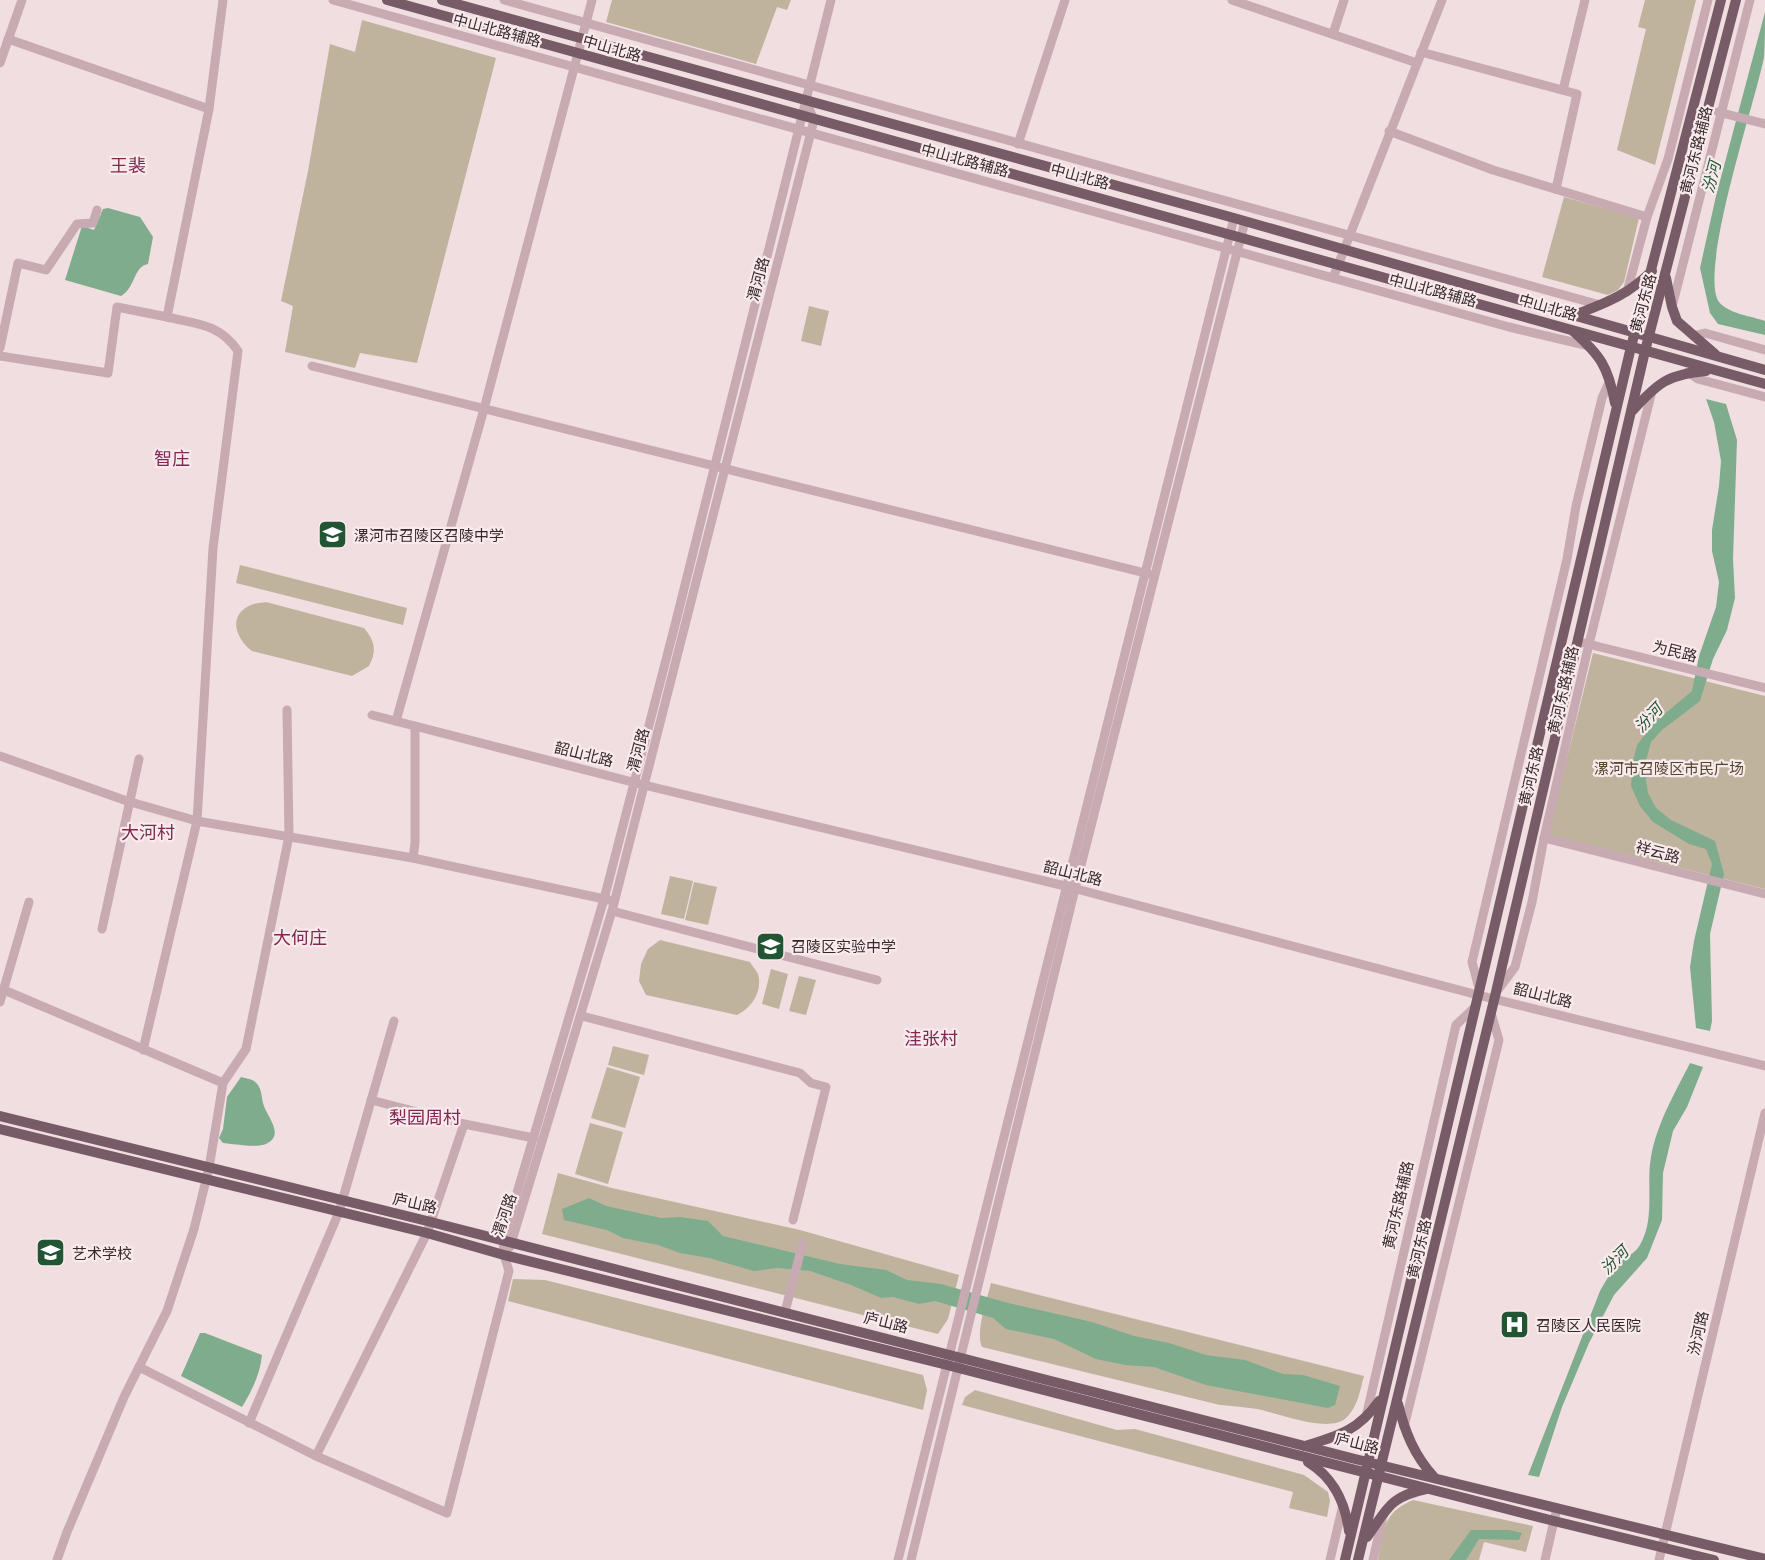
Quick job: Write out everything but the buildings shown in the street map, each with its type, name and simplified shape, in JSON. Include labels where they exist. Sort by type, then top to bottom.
[{"type":"main road","name":"中山北路","points":[[387,0],[802,117],[1230,232],[1765,384]]},
{"type":"main road","name":"中山北路","points":[[442,0],[1245,221],[1765,370]]},
{"type":"main road","name":"黄河东路","points":[[1345,1560],[1366,1462],[1631,347],[1721,0]]},
{"type":"main road","name":"黄河东路","points":[[1358,1560],[1495,995],[1584,643],[1645,351],[1736,0]]},
{"type":"main road","points":[[1575,315],[1627,292],[1652,270]]},
{"type":"main road","points":[[1666,276],[1677,321],[1720,358]]},
{"type":"main road","points":[[1570,328],[1590,346],[1603,362],[1617,408]]},
{"type":"main road","points":[[1633,410],[1665,379],[1688,372],[1717,370]]},
{"type":"main road","name":"庐山路","points":[[0,1116],[431,1222],[1366,1462],[1765,1559]]},
{"type":"main road","name":"庐山路","points":[[0,1129],[427,1233],[504,1255],[1714,1560]]},
{"type":"main road","points":[[1304,1446],[1342,1434],[1353,1428],[1383,1396]]},
{"type":"main road","points":[[1397,1402],[1404,1427],[1420,1462],[1434,1478]]},
{"type":"main road","points":[[1300,1457],[1316,1467],[1329,1480],[1343,1503],[1350,1539]]},
{"type":"main road","points":[[1363,1542],[1392,1502],[1406,1494],[1429,1488]]},
{"type":"street","points":[[0,63],[22,0]]},
{"type":"street","points":[[167,317],[209,109],[223,0]]},
{"type":"street","name":"中山北路辅路","points":[[333,0],[1509,327],[1590,346]]},
{"type":"street","name":"中山北路辅路","points":[[504,0],[1600,305]]},
{"type":"street","points":[[396,721],[484,409],[592,0]]},
{"type":"street","name":"渭河路","points":[[508,1242],[534,1138],[604,899],[831,0]]},
{"type":"street","points":[[1018,144],[1065,0]]},
{"type":"street","points":[[1232,0],[1417,63]]},
{"type":"street","points":[[1333,34],[1344,0]]},
{"type":"street","points":[[1333,278],[1442,0]]},
{"type":"street","points":[[1563,90],[1585,0]]},
{"type":"street","name":"黄河东路辅路","points":[[1627,292],[1647,217],[1668,159],[1708,0]]},
{"type":"street","name":"黄河东路辅路","points":[[1672,307],[1750,0]]},
{"type":"street","points":[[8,39],[209,109]]},
{"type":"street","points":[[1421,51],[1577,94],[1556,189]]},
{"type":"street","points":[[806,101],[814,120]]},
{"type":"street","points":[[1708,110],[1765,124]]},
{"type":"street","name":"渭河路","points":[[504,1255],[582,1016],[614,906],[814,120]]},
{"type":"street","points":[[1389,131],[1493,170],[1647,217]]},
{"type":"street","points":[[0,348],[18,263],[46,270],[77,224],[93,223],[97,210]]},
{"type":"street","points":[[1150,574],[1234,218]]},
{"type":"street","points":[[898,1560],[956,1355],[1070,888],[1150,574],[1245,221]]},
{"type":"street","points":[[762,273],[774,276]]},
{"type":"street","points":[[0,356],[108,374],[117,307],[212,328],[228,337],[238,351],[213,548],[197,821],[143,1050]]},
{"type":"street","points":[[1693,336],[1705,333],[1765,350]]},
{"type":"street","points":[[312,366],[1150,574]]},
{"type":"street","points":[[1688,372],[1698,379],[1765,397]]},
{"type":"street","name":"黄河东路辅路","points":[[1478,991],[1472,962],[1567,559],[1575,506],[1602,398],[1610,380]]},
{"type":"street","name":"黄河东路辅路","points":[[1495,995],[1515,967],[1532,902],[1584,643],[1652,390]]},
{"type":"street","points":[[675,625],[686,627]]},
{"type":"street","name":"为民路","points":[[1584,643],[1765,688]]},
{"type":"street","points":[[57,1560],[98,1459],[167,1311],[194,1229],[209,1168],[223,1083],[246,1049],[289,836],[287,710]]},
{"type":"street","name":"韶山北路","points":[[372,715],[644,785],[1070,888],[1495,995],[1765,1066]]},
{"type":"street","points":[[413,858],[416,843],[415,726]]},
{"type":"street","points":[[0,756],[129,801],[197,821],[413,858],[604,899],[614,906],[877,980]]},
{"type":"street","points":[[102,930],[139,759]]},
{"type":"street","name":"祥云路","points":[[1544,838],[1765,894]]},
{"type":"street","points":[[0,1002],[29,902]]},
{"type":"street","points":[[3,990],[223,1083]]},
{"type":"street","name":"黄河东路辅路","points":[[1365,1417],[1456,1025],[1475,1007]]},
{"type":"street","points":[[1404,1427],[1499,1040],[1491,1012]]},
{"type":"street","points":[[582,1016],[800,1073],[811,1083],[826,1087],[793,1220]]},
{"type":"street","points":[[249,1423],[343,1201],[394,1021]]},
{"type":"street","points":[[371,1100],[464,1124],[534,1138]]},
{"type":"street","name":"汾河路","points":[[1659,1560],[1765,1113]]},
{"type":"street","points":[[316,1456],[427,1233],[464,1124]]},
{"type":"street","points":[[785,1312],[803,1242]]},
{"type":"street","points":[[139,1367],[316,1456],[447,1513],[509,1271],[504,1255]]},
{"type":"street","points":[[911,1560],[952,1367]]},
{"type":"street","points":[[1330,1560],[1343,1503]]},
{"type":"street","points":[[1545,1560],[1557,1508]]},
{"type":"street","points":[[1373,1560],[1384,1513]]},
{"type":"green space","points":[[612,0],[791,0],[787,10],[777,7],[756,64],[606,22]]},
{"type":"green space","points":[[1645,0],[1696,0],[1655,165],[1617,150],[1646,29],[1638,27]]},
{"type":"green space","points":[[362,20],[496,58],[417,363],[360,353],[355,368],[285,352],[293,306],[281,301],[308,171],[330,44],[355,52]]},
{"type":"green space","points":[[1564,197],[1639,218],[1624,282],[1618,290],[1608,295],[1542,277]]},
{"type":"green space","points":[[809,306],[829,311],[821,346],[801,341]]},
{"type":"green space","points":[[240,565],[407,608],[403,625],[236,583]]},
{"type":"green space","points":[[266,602],[364,628],[374,646],[369,666],[352,676],[252,651],[242,641],[236,623],[241,612],[249,606]]},
{"type":"green space","name":"漯河市召陵区市民广场","points":[[1593,653],[1765,696],[1765,889],[1548,835]]},
{"type":"green space","points":[[670,876],[693,881],[684,919],[661,914]]},
{"type":"green space","points":[[694,882],[717,887],[708,925],[685,920]]},
{"type":"green space","points":[[660,940],[750,962],[759,981],[755,999],[737,1015],[646,995],[639,981],[641,964],[648,949]]},
{"type":"green space","points":[[771,969],[788,974],[779,1009],[762,1004]]},
{"type":"green space","points":[[799,976],[816,980],[806,1015],[789,1011]]},
{"type":"green space","points":[[613,1046],[649,1055],[644,1075],[608,1065]]},
{"type":"green space","points":[[607,1067],[640,1077],[625,1128],[591,1118]]},
{"type":"green space","points":[[590,1123],[623,1132],[608,1184],[575,1174]]},
{"type":"green space","points":[[558,1173],[612,1188],[800,1230],[959,1275],[948,1319],[938,1334],[542,1234]]},
{"type":"green space","points":[[513,1279],[545,1280],[923,1375],[927,1390],[923,1410],[508,1301]]},
{"type":"green space","points":[[991,1283],[1364,1376],[1360,1393],[1356,1404],[1346,1418],[1328,1424],[1316,1423],[1257,1409],[1220,1405],[982,1347],[981,1325]]},
{"type":"green space","points":[[975,1390],[1117,1430],[1135,1429],[1304,1475],[1328,1492],[1330,1501],[1327,1517],[1289,1508],[1293,1492],[962,1405],[965,1397]]},
{"type":"green space","points":[[1413,1500],[1533,1526],[1526,1552],[1484,1542],[1479,1560],[1378,1560],[1384,1531],[1390,1517],[1403,1505]]},
{"type":"shaded area","points":[[1765,12],[1764,57],[1722,222],[1716,257],[1715,284],[1719,302],[1723,306],[1734,312],[1765,321],[1765,335],[1718,324],[1710,313],[1700,268],[1716,196]]},
{"type":"shaded area","points":[[108,208],[140,217],[153,237],[148,264],[140,269],[129,288],[121,296],[65,280],[82,226],[94,230],[103,209]]},
{"type":"shaded area","points":[[1706,399],[1726,404],[1737,440],[1733,559],[1735,598],[1727,630],[1713,659],[1700,701],[1662,730],[1651,742],[1644,768],[1648,793],[1656,808],[1671,820],[1715,841],[1724,874],[1710,934],[1712,1021],[1710,1031],[1696,1028],[1690,967],[1712,864],[1706,849],[1689,844],[1653,822],[1640,806],[1631,786],[1637,745],[1655,722],[1692,691],[1699,656],[1716,607],[1719,582],[1712,551],[1712,530],[1721,461],[1714,422]]},
{"type":"shaded area","points":[[1690,1063],[1703,1067],[1687,1107],[1673,1131],[1663,1173],[1662,1220],[1647,1258],[1614,1295],[1589,1343],[1562,1407],[1539,1477],[1528,1475],[1600,1291],[1618,1264],[1637,1249],[1645,1233],[1648,1223],[1650,1167],[1654,1144],[1667,1109]]},
{"type":"shaded area","points":[[241,1077],[254,1081],[260,1088],[263,1103],[275,1130],[272,1140],[266,1144],[251,1146],[223,1143],[219,1138],[223,1129],[227,1097]]},
{"type":"shaded area","points":[[589,1198],[606,1206],[661,1218],[680,1217],[708,1221],[723,1236],[840,1264],[886,1270],[907,1280],[941,1284],[1008,1303],[1092,1322],[1206,1355],[1245,1360],[1283,1374],[1303,1375],[1340,1386],[1335,1405],[1328,1408],[1206,1385],[1154,1367],[1125,1365],[1096,1359],[1054,1339],[1006,1329],[993,1318],[935,1301],[919,1304],[893,1297],[881,1298],[810,1271],[777,1268],[754,1271],[623,1238],[607,1230],[564,1220],[562,1209]]},
{"type":"shaded area","points":[[200,1333],[262,1355],[255,1382],[242,1407],[181,1376]]},
{"type":"shaded area","points":[[1471,1530],[1509,1530],[1522,1533],[1519,1540],[1479,1539],[1466,1560],[1449,1560]]},
{"type":"place","name":"漯河市召陵区召陵中学","points":[[333,535]]},
{"type":"place","name":"召陵区实验中学","points":[[770,946]]},
{"type":"place","name":"艺术学校","points":[[51,1253]]},
{"type":"place","name":"召陵区人民医院","points":[[1515,1325]]},
{"type":"district","name":"王裴","points":[[128,165]]},
{"type":"district","name":"智庄","points":[[172,458]]},
{"type":"district","name":"大河村","points":[[148,832]]},
{"type":"district","name":"大何庄","points":[[300,937]]},
{"type":"district","name":"洼张村","points":[[931,1038]]},
{"type":"district","name":"梨园周村","points":[[425,1117]]},
{"type":"water label","name":"汾河","points":[[1711,177]]},
{"type":"water label","name":"汾河","points":[[1648,718]]},
{"type":"water label","name":"汾河","points":[[1614,1260]]}]
